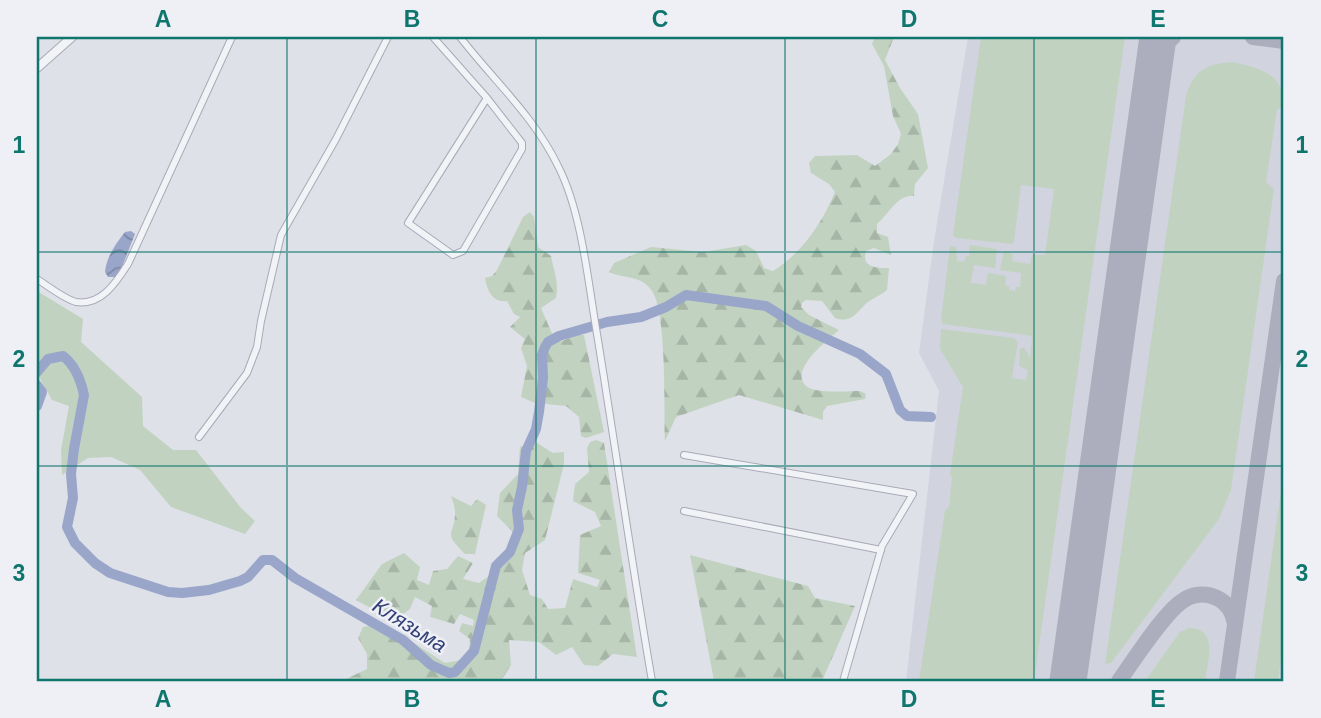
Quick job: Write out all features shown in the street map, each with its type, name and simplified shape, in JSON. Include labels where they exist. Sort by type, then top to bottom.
[{"type":"street","points":[[37,68],[72,37]]},
{"type":"street","points":[[37,279],[76,302],[93,300],[112,289],[133,252],[232,37]]},
{"type":"street","points":[[199,437],[247,373],[257,347],[281,235],[336,139],[388,37]]},
{"type":"street","points":[[433,37],[487,98],[522,143],[522,149],[464,251],[453,255],[410,227],[408,219],[487,98]]},
{"type":"street","points":[[460,37],[522,108],[540,133],[560,169],[576,217],[652,681]]},
{"type":"street","points":[[684,455],[913,494],[881,550],[843,681]]},
{"type":"street","points":[[684,511],[881,550]]},
{"type":"shaded area","points":[[968,37],[1284,37],[1284,681],[906,681],[939,391],[919,353],[934,241]]},
{"type":"green space","points":[[875,37],[894,37],[885,60],[918,114],[928,168],[915,184],[914,196],[898,201],[877,224],[877,233],[888,237],[891,255],[874,248],[866,251],[868,264],[889,268],[887,290],[852,317],[842,320],[835,318],[822,301],[806,300],[801,307],[809,315],[839,330],[819,347],[806,364],[802,379],[806,386],[824,391],[860,391],[866,394],[865,399],[827,406],[823,412],[823,420],[739,395],[676,417],[665,441],[662,340],[657,302],[652,291],[643,282],[609,272],[614,263],[651,247],[703,252],[746,245],[756,251],[764,268],[773,271],[783,264],[802,246],[817,226],[835,192],[829,184],[811,173],[809,163],[815,156],[857,155],[875,166],[891,154],[898,144],[901,134],[893,116],[884,66],[872,44]]},
{"type":"green space","points":[[981,37],[1125,37],[1034,681],[919,681],[945,510],[949,507],[952,478],[950,474],[963,387],[940,349],[941,329],[1014,338],[1018,343],[1012,378],[1026,380],[1028,370],[1019,366],[1020,349],[1024,347],[1030,358],[1032,336],[943,324],[941,320],[950,246],[956,247],[957,261],[964,262],[966,256],[969,256],[970,245],[997,249],[995,268],[974,265],[971,283],[986,285],[988,273],[1006,276],[1005,286],[1015,291],[1016,287],[1020,287],[1021,273],[1000,270],[1004,251],[1013,254],[1012,261],[1030,264],[1032,255],[1045,255],[1054,189],[1021,185],[1012,244],[956,238],[953,235]]},
{"type":"green space","points":[[1233,62],[1261,70],[1275,79],[1283,94],[1284,105],[1277,110],[1266,182],[1274,189],[1231,490],[1219,519],[1111,663],[1105,664],[1186,96],[1193,80],[1202,70],[1215,64]]},
{"type":"green space","points":[[530,212],[534,217],[538,247],[551,256],[556,277],[556,298],[541,308],[554,338],[562,341],[584,335],[604,432],[586,438],[581,436],[579,417],[566,406],[535,403],[521,397],[527,366],[521,348],[525,339],[510,327],[520,317],[514,314],[507,301],[494,298],[486,283],[485,278],[492,276],[497,270],[523,217]]},
{"type":"green space","points":[[37,291],[83,319],[81,342],[142,397],[143,426],[173,450],[196,450],[241,508],[255,521],[245,534],[171,507],[140,470],[111,457],[88,458],[62,475],[61,450],[69,406],[52,400],[37,373]]},
{"type":"green space","points":[[596,440],[604,443],[637,657],[613,654],[598,666],[584,665],[572,647],[556,655],[539,642],[509,640],[511,665],[501,681],[342,681],[367,669],[367,654],[358,638],[363,627],[383,623],[445,663],[461,660],[469,649],[470,639],[459,631],[462,623],[473,626],[474,620],[460,614],[454,624],[430,617],[432,606],[415,597],[410,609],[397,619],[385,616],[356,600],[382,564],[404,553],[420,567],[417,580],[429,585],[433,571],[447,569],[458,556],[473,563],[463,579],[479,583],[504,565],[514,533],[497,516],[500,493],[518,474],[520,447],[534,441],[553,453],[564,452],[564,464],[545,540],[525,553],[522,570],[530,595],[542,599],[548,609],[565,608],[573,579],[597,587],[600,580],[578,573],[580,535],[601,526],[595,512],[573,501],[575,484],[589,472],[587,448],[590,442]]},
{"type":"green space","points":[[1284,470],[1284,635],[1278,681],[1254,681]]},
{"type":"green space","points":[[451,496],[471,506],[477,499],[486,505],[475,554],[465,554],[451,537],[455,513]]},
{"type":"green space","points":[[690,555],[808,586],[815,598],[855,606],[822,681],[714,681]]},
{"type":"green space","points":[[1189,628],[1198,629],[1208,640],[1209,656],[1205,681],[1145,681],[1180,632]]},
{"type":"water","points":[[131,231],[135,234],[120,272],[115,277],[108,277],[105,272],[112,251],[125,232]]},
{"type":"waterway","name":"Клязьма","points":[[37,372],[48,359],[63,356],[74,369],[81,384],[84,395],[74,449],[71,474],[73,498],[67,527],[75,543],[95,563],[110,573],[168,592],[182,593],[209,590],[240,581],[248,577],[263,560],[272,560],[295,578],[403,640],[431,665],[449,673],[455,672],[474,651],[496,566],[510,552],[519,529],[517,510],[526,451],[536,429],[539,412],[543,378],[542,355],[548,342],[559,336],[607,322],[641,317],[686,295],[766,306],[798,326],[860,354],[886,374],[900,410],[907,416],[931,417]]},
{"type":"waterway","name":"Клязьма","points":[[37,385],[42,392],[37,406]]},
{"type":"taxiway","points":[[1154,67],[1162,47],[1173,37]]},
{"type":"taxiway","points":[[1253,37],[1284,41]]},
{"type":"taxiway","points":[[1227,681],[1284,281]]},
{"type":"taxiway","points":[[1119,681],[1165,617],[1189,597],[1203,595],[1221,600],[1229,608],[1235,624]]},
{"type":"runway","points":[[1068,681],[1158,37]]}]
